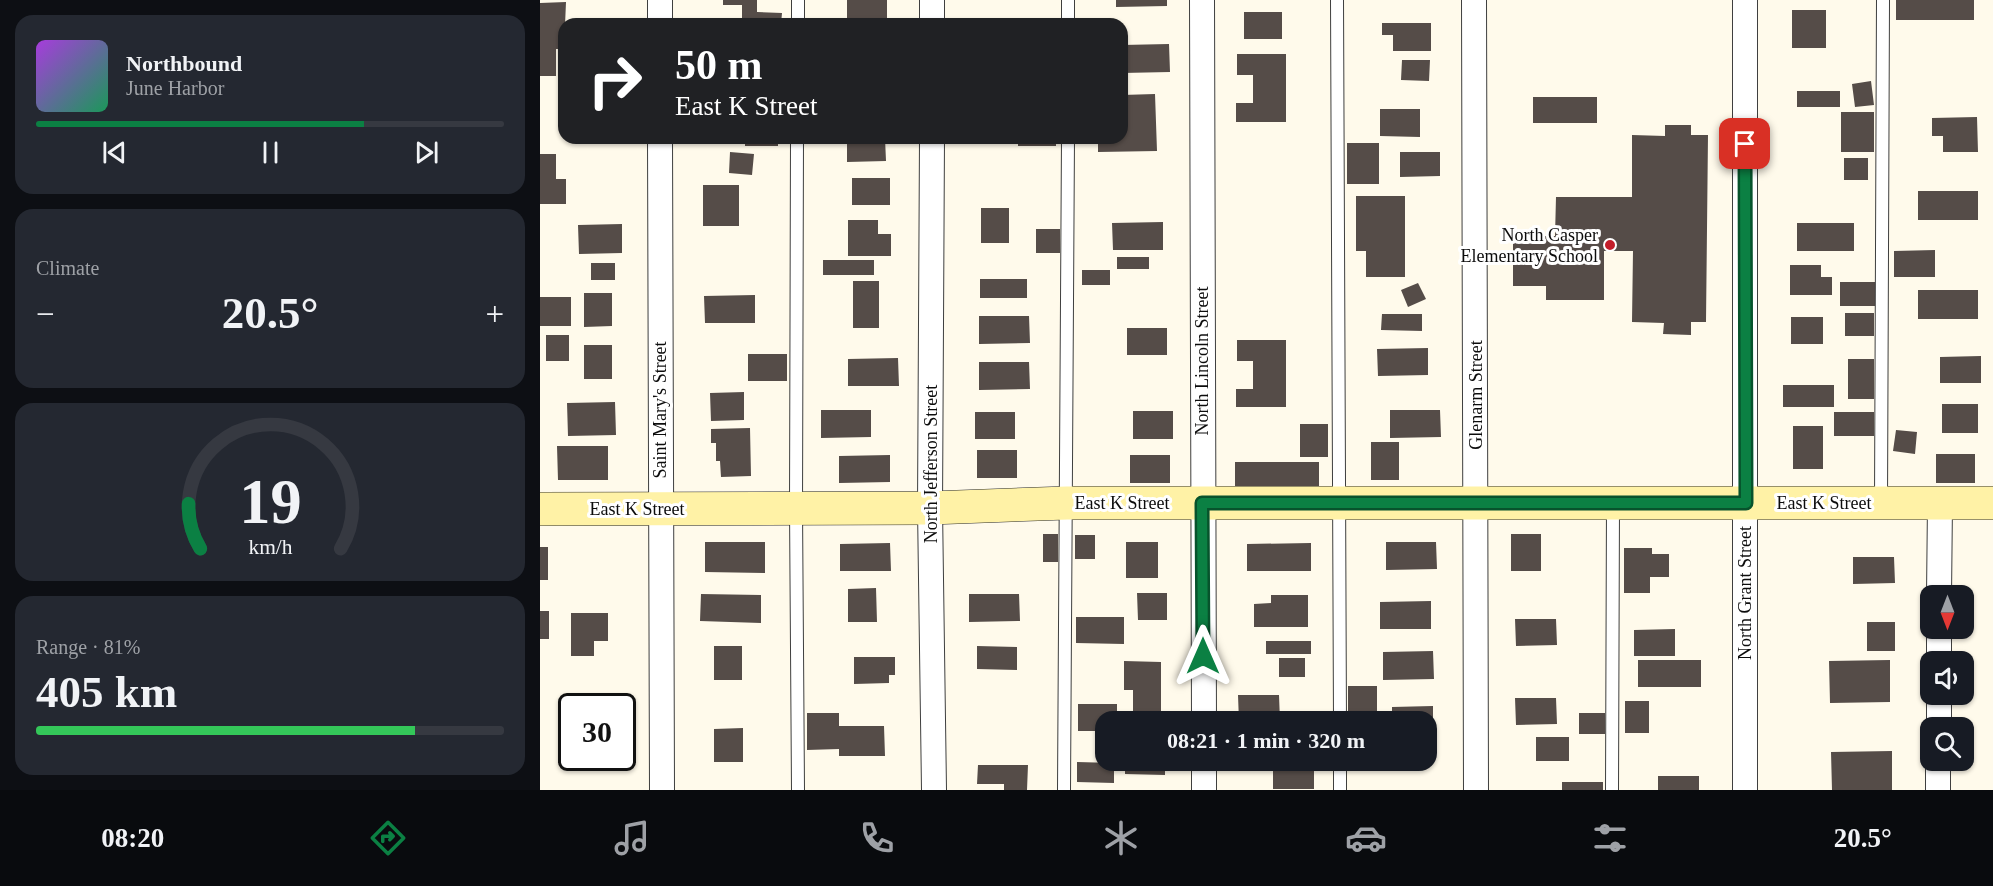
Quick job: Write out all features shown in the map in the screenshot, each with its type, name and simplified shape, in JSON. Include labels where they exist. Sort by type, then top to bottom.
[{"type":"street","points":[[660,0],[660,18]]},
{"type":"street","points":[[932,0],[932,18]]},
{"type":"street","name":"North Lincoln Street","points":[[1202,0],[1204,711]]},
{"type":"street","name":"Glenarm Street","points":[[1474,0],[1476,790]]},
{"type":"street","name":"North Grant Street","points":[[1745,0],[1745,790]]},
{"type":"street","name":"Saint Mary's Street","points":[[660,144],[662,790]]},
{"type":"street","name":"North Jefferson Street","points":[[932,144],[930,508],[934,790]]},
{"type":"street","name":"East K Street","points":[[540,509],[930,508],[1067,503],[1993,503]]},
{"type":"street","points":[[1939,585],[1940,503]]},
{"type":"street","points":[[1204,771],[1204,790]]},
{"type":"street","points":[[1938,771],[1938,790]]},
{"type":"lane","points":[[798,0],[798,18]]},
{"type":"lane","points":[[1068,0],[1068,18]]},
{"type":"lane","points":[[1337,0],[1340,711]]},
{"type":"lane","points":[[1881,503],[1882,0]]},
{"type":"lane","points":[[797,144],[798,790]]},
{"type":"lane","points":[[1064,790],[1068,144]]},
{"type":"lane","points":[[1612,790],[1613,503]]},
{"type":"lane","points":[[1340,771],[1340,790]]},
{"type":"building","points":[[723,0],[757,0],[757,12],[782,13],[782,18],[742,18],[742,5],[723,5]]},
{"type":"building","points":[[847,0],[887,0],[887,18],[847,18]]},
{"type":"building","points":[[1116,0],[1167,0],[1167,6],[1116,7]]},
{"type":"building","points":[[1896,0],[1974,0],[1974,20],[1896,20]]},
{"type":"building","points":[[566,2],[565,18],[558,18],[556,76],[540,76],[540,3]]},
{"type":"building","points":[[1792,10],[1826,10],[1826,48],[1792,48]]},
{"type":"building","points":[[1244,12],[1282,12],[1282,39],[1244,39]]},
{"type":"building","points":[[1382,23],[1431,23],[1431,51],[1393,51],[1393,35],[1382,35]]},
{"type":"building","points":[[1169,44],[1170,72],[1128,73],[1128,45]]},
{"type":"building","points":[[1237,54],[1286,54],[1286,122],[1236,122],[1236,103],[1253,103],[1253,75],[1237,75]]},
{"type":"building","points":[[1402,60],[1430,60],[1429,81],[1401,80]]},
{"type":"building","points":[[1871,81],[1874,105],[1855,107],[1852,84]]},
{"type":"building","points":[[1797,91],[1840,91],[1840,107],[1797,107]]},
{"type":"building","points":[[1155,94],[1157,151],[1098,152],[1098,144],[1128,144],[1128,95]]},
{"type":"building","points":[[1533,97],[1597,97],[1597,123],[1533,123]]},
{"type":"building","points":[[1380,109],[1420,109],[1420,137],[1380,136]]},
{"type":"building","points":[[1841,112],[1874,112],[1874,152],[1841,152]]},
{"type":"building","points":[[1977,117],[1978,152],[1943,152],[1943,136],[1932,136],[1932,118]]},
{"type":"building","points":[[1665,125],[1691,125],[1691,135],[1708,135],[1706,322],[1691,322],[1691,335],[1663,334],[1664,323],[1632,322],[1633,251],[1604,251],[1604,300],[1546,300],[1546,286],[1513,286],[1513,236],[1555,236],[1556,197],[1632,197],[1632,135],[1665,136]]},
{"type":"building","points":[[1347,143],[1379,143],[1379,184],[1347,184]]},
{"type":"building","points":[[745,144],[778,144],[778,146],[745,146]]},
{"type":"building","points":[[847,144],[885,144],[886,161],[847,162]]},
{"type":"building","points":[[1018,144],[1056,144],[1056,146],[1018,146]]},
{"type":"building","points":[[730,152],[754,154],[752,175],[729,173]]},
{"type":"building","points":[[1400,152],[1440,152],[1440,176],[1400,177]]},
{"type":"building","points":[[540,154],[556,154],[556,179],[566,179],[566,204],[540,204]]},
{"type":"building","points":[[1844,158],[1868,158],[1868,180],[1844,180]]},
{"type":"building","points":[[852,178],[890,178],[890,205],[852,205]]},
{"type":"building","points":[[703,185],[739,185],[739,226],[703,226]]},
{"type":"building","points":[[1918,191],[1978,191],[1978,220],[1918,220]]},
{"type":"building","points":[[1356,196],[1405,196],[1405,277],[1366,277],[1366,251],[1356,251]]},
{"type":"building","points":[[981,208],[1009,208],[1009,243],[981,243]]},
{"type":"building","points":[[848,220],[878,220],[878,234],[891,234],[891,256],[848,256]]},
{"type":"building","points":[[1163,222],[1163,250],[1113,250],[1112,223]]},
{"type":"building","points":[[1797,223],[1854,223],[1854,251],[1797,251]]},
{"type":"building","points":[[622,224],[622,253],[579,254],[578,225]]},
{"type":"building","points":[[1036,229],[1060,229],[1060,253],[1036,253]]},
{"type":"building","points":[[1935,250],[1935,277],[1894,277],[1894,251]]},
{"type":"building","points":[[1117,257],[1149,257],[1149,269],[1117,269]]},
{"type":"building","points":[[823,260],[874,260],[874,275],[823,275]]},
{"type":"building","points":[[591,263],[615,263],[615,280],[591,280]]},
{"type":"building","points":[[1790,265],[1821,265],[1821,277],[1832,277],[1832,295],[1790,295]]},
{"type":"building","points":[[1082,270],[1110,270],[1110,285],[1082,285]]},
{"type":"building","points":[[980,279],[1027,279],[1027,298],[980,298]]},
{"type":"building","points":[[853,281],[879,281],[879,328],[853,328]]},
{"type":"building","points":[[1840,282],[1877,282],[1877,306],[1840,306]]},
{"type":"building","points":[[1418,283],[1426,299],[1408,307],[1401,290]]},
{"type":"building","points":[[1918,290],[1978,290],[1978,319],[1918,319]]},
{"type":"building","points":[[584,293],[612,293],[612,326],[584,327]]},
{"type":"building","points":[[755,295],[755,323],[705,323],[704,296]]},
{"type":"building","points":[[540,297],[571,297],[571,326],[540,326]]},
{"type":"building","points":[[1845,313],[1874,313],[1874,336],[1845,336]]},
{"type":"building","points":[[1382,314],[1422,314],[1422,331],[1381,330]]},
{"type":"building","points":[[979,316],[1029,316],[1030,343],[979,344]]},
{"type":"building","points":[[1791,317],[1823,317],[1823,344],[1791,344]]},
{"type":"building","points":[[1127,328],[1167,328],[1167,355],[1127,355]]},
{"type":"building","points":[[546,335],[569,335],[569,361],[546,361]]},
{"type":"building","points":[[1237,340],[1286,340],[1286,407],[1236,407],[1236,389],[1253,389],[1253,361],[1237,361]]},
{"type":"building","points":[[584,345],[612,345],[612,379],[584,379]]},
{"type":"building","points":[[1428,348],[1428,375],[1378,376],[1377,349]]},
{"type":"building","points":[[748,354],[787,354],[787,381],[748,381]]},
{"type":"building","points":[[1981,356],[1981,383],[1940,383],[1940,357]]},
{"type":"building","points":[[898,358],[899,386],[848,386],[848,359]]},
{"type":"building","points":[[1848,359],[1874,359],[1874,399],[1848,399]]},
{"type":"building","points":[[979,362],[1029,362],[1030,389],[979,390]]},
{"type":"building","points":[[1783,385],[1834,385],[1834,407],[1783,407]]},
{"type":"building","points":[[744,392],[744,420],[711,421],[710,393]]},
{"type":"building","points":[[615,402],[616,435],[568,436],[567,403]]},
{"type":"building","points":[[1942,404],[1978,404],[1978,433],[1942,433]]},
{"type":"building","points":[[821,410],[871,410],[871,437],[821,438]]},
{"type":"building","points":[[1390,410],[1440,410],[1441,437],[1390,438]]},
{"type":"building","points":[[1133,411],[1173,411],[1173,439],[1133,439]]},
{"type":"building","points":[[975,412],[1015,412],[1015,439],[975,439]]},
{"type":"building","points":[[1834,412],[1874,412],[1874,436],[1834,436]]},
{"type":"building","points":[[1300,424],[1328,424],[1328,457],[1300,457]]},
{"type":"building","points":[[1793,426],[1823,426],[1823,469],[1793,469]]},
{"type":"building","points":[[750,428],[751,476],[721,477],[720,461],[716,461],[716,443],[711,443],[711,429]]},
{"type":"building","points":[[1896,430],[1917,432],[1915,454],[1893,451]]},
{"type":"building","points":[[1371,442],[1399,442],[1399,480],[1371,480]]},
{"type":"building","points":[[557,446],[608,446],[608,480],[558,480]]},
{"type":"building","points":[[977,450],[1017,450],[1017,478],[977,478]]},
{"type":"building","points":[[1936,454],[1975,454],[1975,483],[1936,483]]},
{"type":"building","points":[[890,455],[890,482],[839,483],[839,456]]},
{"type":"building","points":[[1130,455],[1170,455],[1170,483],[1130,483]]},
{"type":"building","points":[[1235,462],[1319,462],[1319,487],[1235,487]]},
{"type":"building","points":[[1043,534],[1058,534],[1058,562],[1043,562]]},
{"type":"building","points":[[1511,534],[1541,534],[1541,571],[1511,571]]},
{"type":"building","points":[[1075,535],[1095,535],[1095,559],[1075,559]]},
{"type":"building","points":[[705,542],[765,542],[765,573],[705,572]]},
{"type":"building","points":[[1126,542],[1158,542],[1158,578],[1126,578]]},
{"type":"building","points":[[1386,542],[1436,542],[1437,569],[1386,570]]},
{"type":"building","points":[[890,543],[891,571],[840,571],[840,544]]},
{"type":"building","points":[[1311,543],[1311,571],[1247,571],[1247,544]]},
{"type":"building","points":[[540,547],[548,547],[548,580],[540,580]]},
{"type":"building","points":[[1624,548],[1652,548],[1652,554],[1669,554],[1669,577],[1650,577],[1650,593],[1624,593]]},
{"type":"building","points":[[1853,557],[1894,557],[1895,583],[1853,584]]},
{"type":"building","points":[[876,588],[877,622],[848,622],[848,589]]},
{"type":"building","points":[[1137,593],[1167,593],[1167,620],[1138,620]]},
{"type":"building","points":[[701,594],[761,595],[761,623],[700,621]]},
{"type":"building","points":[[969,594],[1019,594],[1020,621],[969,622]]},
{"type":"building","points":[[1271,595],[1308,595],[1308,627],[1254,627],[1254,604],[1271,603]]},
{"type":"building","points":[[1431,601],[1431,629],[1380,629],[1380,602]]},
{"type":"building","points":[[540,611],[549,611],[549,639],[540,639]]},
{"type":"building","points":[[571,613],[608,613],[608,641],[594,641],[594,656],[571,656]]},
{"type":"building","points":[[1076,617],[1124,617],[1124,644],[1076,643]]},
{"type":"building","points":[[1515,619],[1556,619],[1557,645],[1516,646]]},
{"type":"building","points":[[1867,622],[1895,622],[1895,651],[1867,651]]},
{"type":"building","points":[[1675,629],[1675,656],[1634,656],[1634,630]]},
{"type":"building","points":[[1266,641],[1311,641],[1311,654],[1266,654]]},
{"type":"building","points":[[714,646],[742,646],[742,680],[714,680]]},
{"type":"building","points":[[977,646],[1017,647],[1017,670],[977,669]]},
{"type":"building","points":[[1433,651],[1434,679],[1383,680],[1383,652]]},
{"type":"building","points":[[854,657],[895,657],[895,675],[889,675],[889,683],[854,684]]},
{"type":"building","points":[[1279,658],[1305,658],[1305,677],[1279,677]]},
{"type":"building","points":[[1638,660],[1701,660],[1701,687],[1638,687]]},
{"type":"building","points":[[1890,660],[1890,702],[1830,703],[1829,661]]},
{"type":"building","points":[[1124,661],[1161,662],[1161,711],[1133,711],[1133,690],[1124,690]]},
{"type":"building","points":[[1348,686],[1377,686],[1377,711],[1348,711]]},
{"type":"building","points":[[1238,695],[1279,695],[1280,711],[1239,711]]},
{"type":"building","points":[[1515,698],[1556,698],[1557,724],[1516,725]]},
{"type":"building","points":[[1625,701],[1649,701],[1649,733],[1625,733]]},
{"type":"building","points":[[1078,704],[1117,704],[1117,711],[1095,711],[1095,731],[1078,731]]},
{"type":"building","points":[[1433,706],[1433,711],[1392,711],[1392,707]]},
{"type":"building","points":[[807,713],[839,713],[839,726],[884,726],[885,756],[839,756],[839,749],[807,750]]},
{"type":"building","points":[[1579,713],[1605,713],[1605,734],[1579,734]]},
{"type":"building","points":[[743,728],[743,762],[714,762],[714,729]]},
{"type":"building","points":[[1536,737],[1569,737],[1569,761],[1536,761]]},
{"type":"building","points":[[1892,751],[1892,790],[1832,790],[1831,752]]},
{"type":"building","points":[[1077,762],[1095,762],[1095,771],[1114,771],[1114,783],[1077,782]]},
{"type":"building","points":[[978,765],[1028,765],[1027,790],[1004,790],[1004,784],[977,784]]},
{"type":"building","points":[[1125,771],[1165,771],[1165,775],[1125,774]]},
{"type":"building","points":[[1273,771],[1314,771],[1314,789],[1273,789]]},
{"type":"building","points":[[1658,776],[1699,776],[1699,790],[1658,790]]},
{"type":"building","points":[[1562,782],[1603,782],[1603,790],[1562,790]]},
{"type":"place","name":"North Casper Elementary School","points":[[1610,245]]},
{"type":"route","points":[[1203,656],[1202,503],[1746,503],[1745,144]]}]
